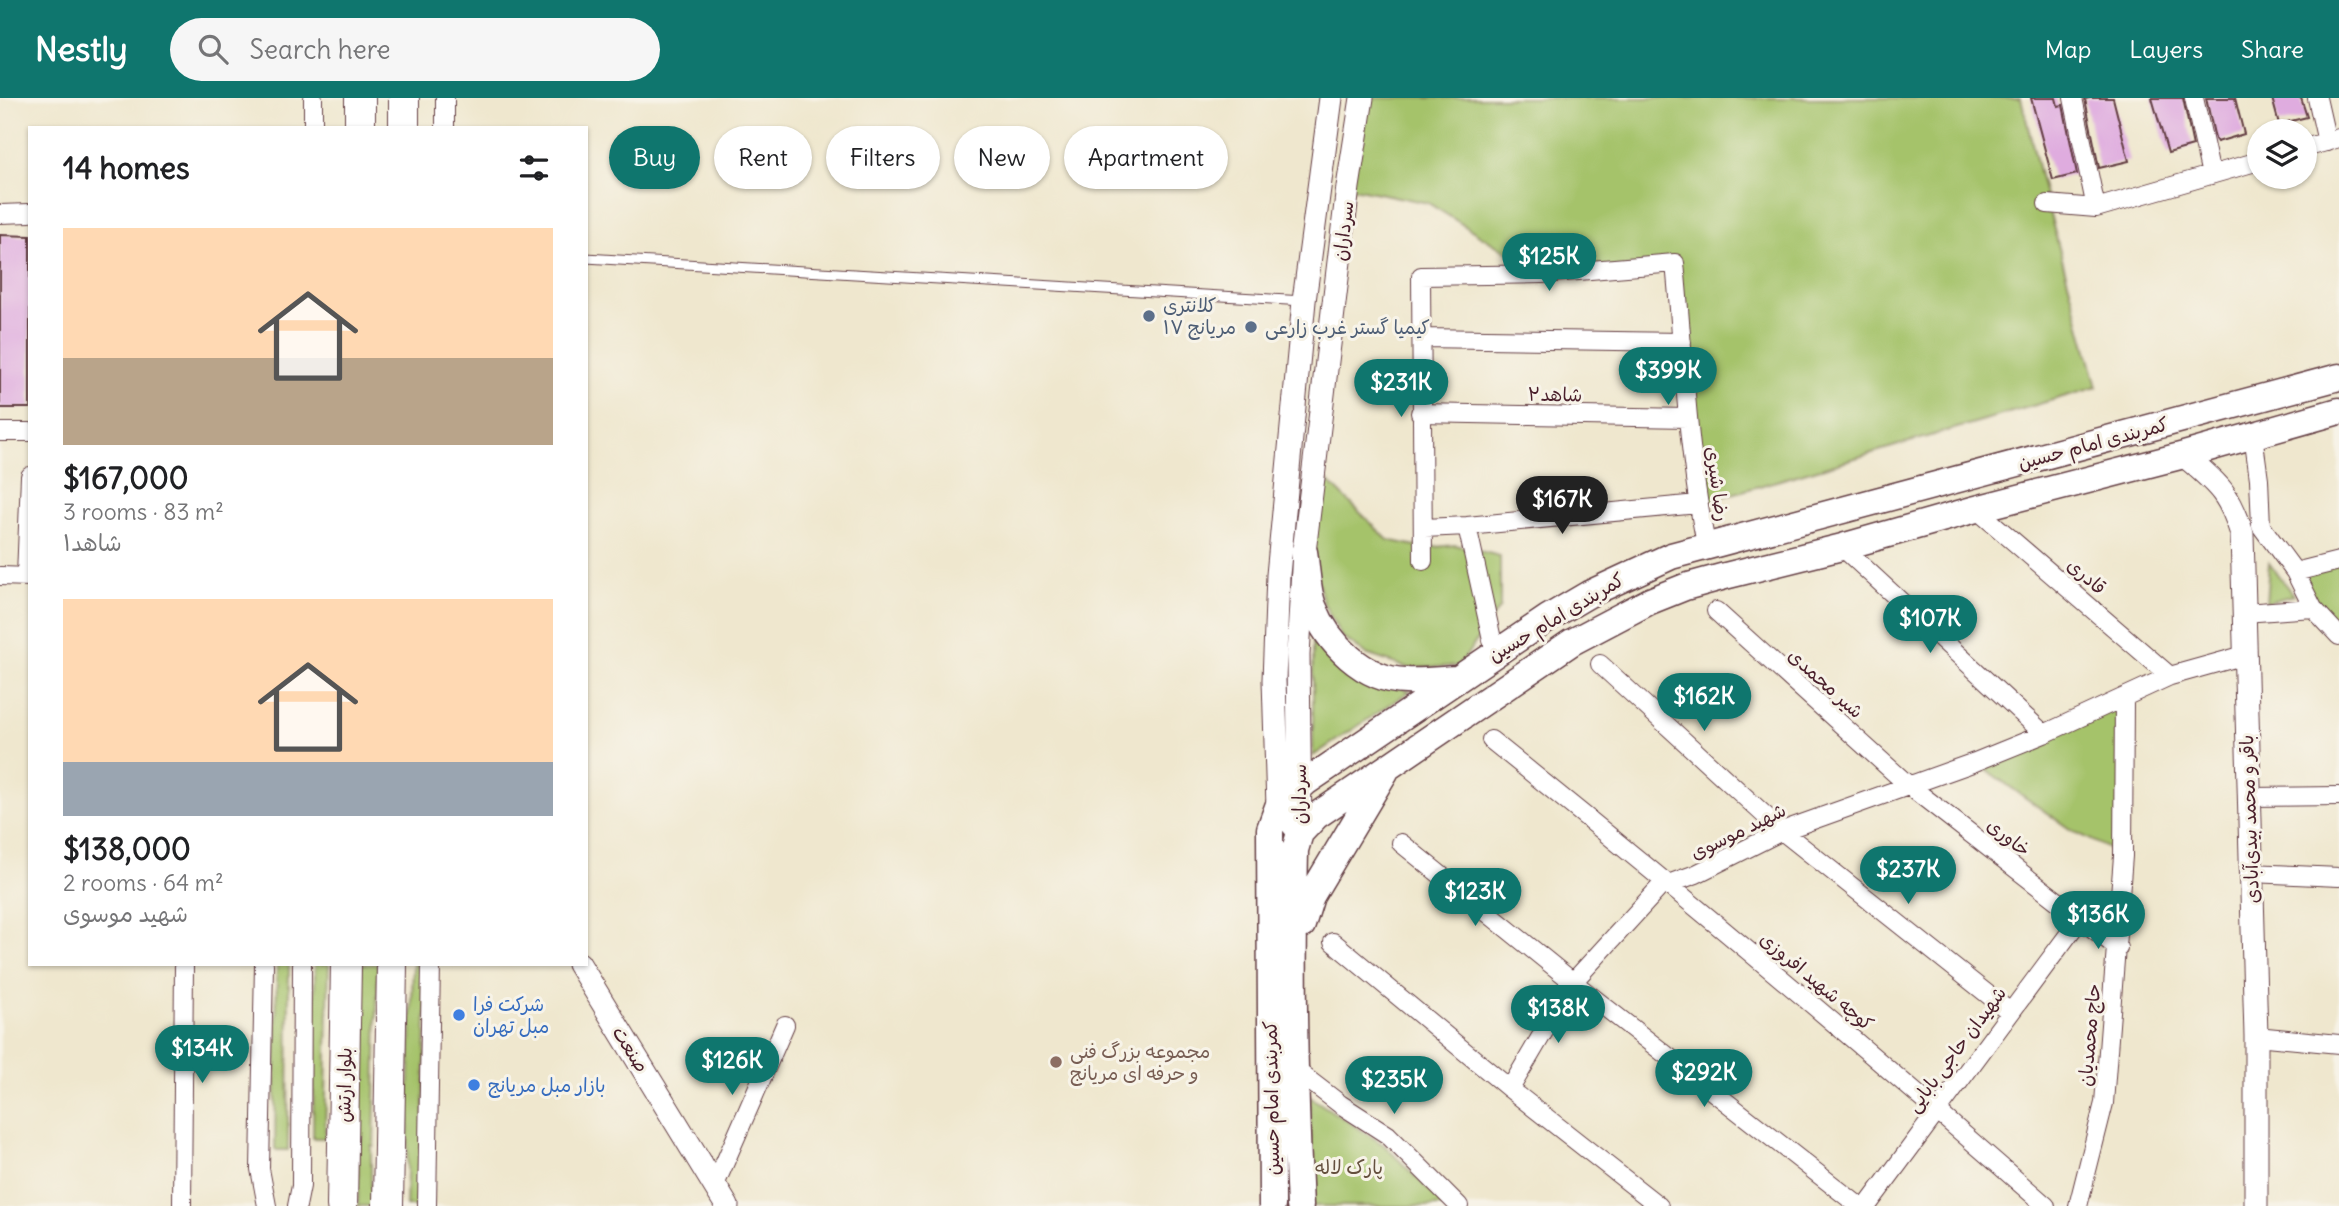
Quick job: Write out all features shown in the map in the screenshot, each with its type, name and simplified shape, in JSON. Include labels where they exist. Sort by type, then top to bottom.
[{"type":"highway","points":[[404,98],[404,126]]},
{"type":"highway","name":"بلوار ارتش","points":[[342,1206],[346,966]]},
{"type":"highway","points":[[388,1206],[392,966]]},
{"type":"main road","name":"کمربندی امام حسین","points":[[1272,1206],[1270,839],[1273,816],[1278,807],[1300,787],[1455,679],[1589,594],[1671,555],[2339,377]]},
{"type":"main road","points":[[2246,402],[2253,435]]},
{"type":"main road","name":"کمربندی امام حسین","points":[[1300,1206],[1293,1068],[1295,850],[1300,833],[1316,816],[1572,642],[1650,601],[1685,587],[1842,547],[2339,411]]},
{"type":"main road","points":[[1304,552],[1313,605],[1325,631],[1341,651],[1362,667],[1384,677],[1405,681],[1455,679]]},
{"type":"main road","points":[[1292,957],[1311,896],[1392,762]]},
{"type":"street","points":[[313,98],[313,126]]},
{"type":"street","points":[[445,98],[445,126]]},
{"type":"street","name":"سرداران","points":[[1300,833],[1278,807],[1274,680],[1278,575],[1304,301],[1331,98]]},
{"type":"street","name":"سرداران","points":[[1300,833],[1298,655],[1304,552],[1348,187],[1362,98]]},
{"type":"street","points":[[2073,98],[2096,208]]},
{"type":"street","points":[[2194,98],[2211,175]]},
{"type":"street","points":[[2316,98],[2333,140]]},
{"type":"street","points":[[346,126],[360,109]]},
{"type":"street","points":[[2047,204],[2096,208],[2247,164]]},
{"type":"street","points":[[0,214],[28,213]]},
{"type":"street","name":"رضا شیری","points":[[1422,338],[1421,276],[1542,274],[1675,263],[1688,418],[1698,504],[1706,544]]},
{"type":"street","points":[[1423,561],[1420,413],[1422,338],[1682,342]]},
{"type":"street","name":"شاهد۲","points":[[1420,413],[1688,418]]},
{"type":"street","points":[[0,432],[28,432]]},
{"type":"street","points":[[2253,435],[2262,506],[2252,530],[2295,572],[2312,608],[2339,636]]},
{"type":"street","name":"باقر و محمد بیدی‌آبادی","points":[[2183,455],[2221,487],[2235,512],[2252,530],[2244,613],[2256,1036],[2256,1206]]},
{"type":"street","points":[[1424,528],[1698,504]]},
{"type":"street","name":"قادری","points":[[1976,509],[2170,676]]},
{"type":"street","points":[[1467,526],[1495,653]]},
{"type":"street","points":[[1842,547],[2044,734]]},
{"type":"street","points":[[2295,572],[2339,561]]},
{"type":"street","points":[[0,576],[28,576]]},
{"type":"street","points":[[2244,613],[2312,608]]},
{"type":"street","name":"شیر محمدی","points":[[1716,611],[1908,785]]},
{"type":"street","name":"شهید موسوی","points":[[1510,1089],[1573,982],[1660,887],[1671,885],[1782,831],[1975,762],[2044,734],[2170,676],[2245,655]]},
{"type":"street","points":[[1600,664],[1782,831],[2010,1012]]},
{"type":"street","name":"حاج محمدیان","points":[[2078,1206],[2104,1103],[2123,856],[2124,697]]},
{"type":"street","name":"کوچه شهید افروزی","points":[[1491,740],[1671,885],[2046,1206]]},
{"type":"street","name":"خاوری","points":[[1908,785],[2118,948]]},
{"type":"street","points":[[2249,797],[2339,796]]},
{"type":"street","points":[[1401,843],[1859,1206]]},
{"type":"street","points":[[2251,873],[2339,877]]},
{"type":"street","name":"شهیدان حاجی بابایی","points":[[1867,1206],[2080,919]]},
{"type":"street","points":[[1333,942],[1510,1089],[1659,1206]]},
{"type":"street","points":[[182,1206],[184,966]]},
{"type":"street","points":[[264,966],[260,1169],[267,1206]]},
{"type":"street","points":[[297,1206],[301,1186],[302,966]]},
{"type":"street","points":[[427,1206],[431,966]]},
{"type":"street","name":"صنعت","points":[[580,966],[727,1206]]},
{"type":"street","points":[[715,1185],[785,1025]]},
{"type":"street","points":[[2256,1036],[2339,1044]]},
{"type":"street","points":[[1293,1068],[1340,1104],[1388,1135],[1459,1206]]},
{"type":"lane","points":[[588,258],[1304,301]]},
{"type":"green space","points":[[1362,98],[2021,98],[2097,387],[1698,504],[1675,263],[1542,274],[1428,203],[1348,187]]},
{"type":"green space","points":[[1328,481],[1388,540],[1426,548],[1455,545],[1500,556],[1500,607],[1459,666],[1408,668],[1366,654],[1341,636],[1323,602],[1308,539]]},
{"type":"green space","points":[[2339,561],[2339,629],[2295,572]]},
{"type":"green space","points":[[2269,563],[2293,595],[2266,603]]},
{"type":"green space","points":[[1313,630],[1339,668],[1410,691],[1313,756]]},
{"type":"green space","points":[[2124,697],[2123,856],[2071,830],[1975,762]]},
{"type":"green space","points":[[277,966],[289,966],[288,1150],[275,1150]]},
{"type":"green space","points":[[315,966],[329,966],[325,1138],[313,1138]]},
{"type":"green space","points":[[361,966],[378,966],[371,1206],[358,1206]]},
{"type":"green space","points":[[413,966],[427,966],[422,1206],[406,1206]]},
{"type":"green space","name":"پارک لاله","points":[[1310,1097],[1384,1145],[1445,1206],[1312,1206]]},
{"type":"building","points":[[2031,98],[2056,98],[2058,106],[2063,105],[2077,174],[2053,180]]},
{"type":"building","points":[[2113,98],[2129,161],[2099,168],[2085,99]]},
{"type":"building","points":[[2152,98],[2183,98],[2193,146],[2168,153]]},
{"type":"building","points":[[2206,98],[2235,98],[2244,134],[2217,142]]},
{"type":"building","points":[[2272,98],[2301,98],[2307,117],[2278,119]]},
{"type":"building","points":[[0,235],[28,236],[28,408],[0,408]]},
{"type":"place","name":"کلانتری ۱۷ مریانج","points":[[1149,316]]},
{"type":"place","name":"کیمیا گستر غرب زارعی","points":[[1251,327]]},
{"type":"place","name":"شرکت فرا مبل تهران","points":[[459,1015]]},
{"type":"place","name":"مجموعه بزرگ فنی و حرفه ای مریانج","points":[[1056,1062]]},
{"type":"place","name":"بازار مبل مریانج","points":[[474,1085]]}]
